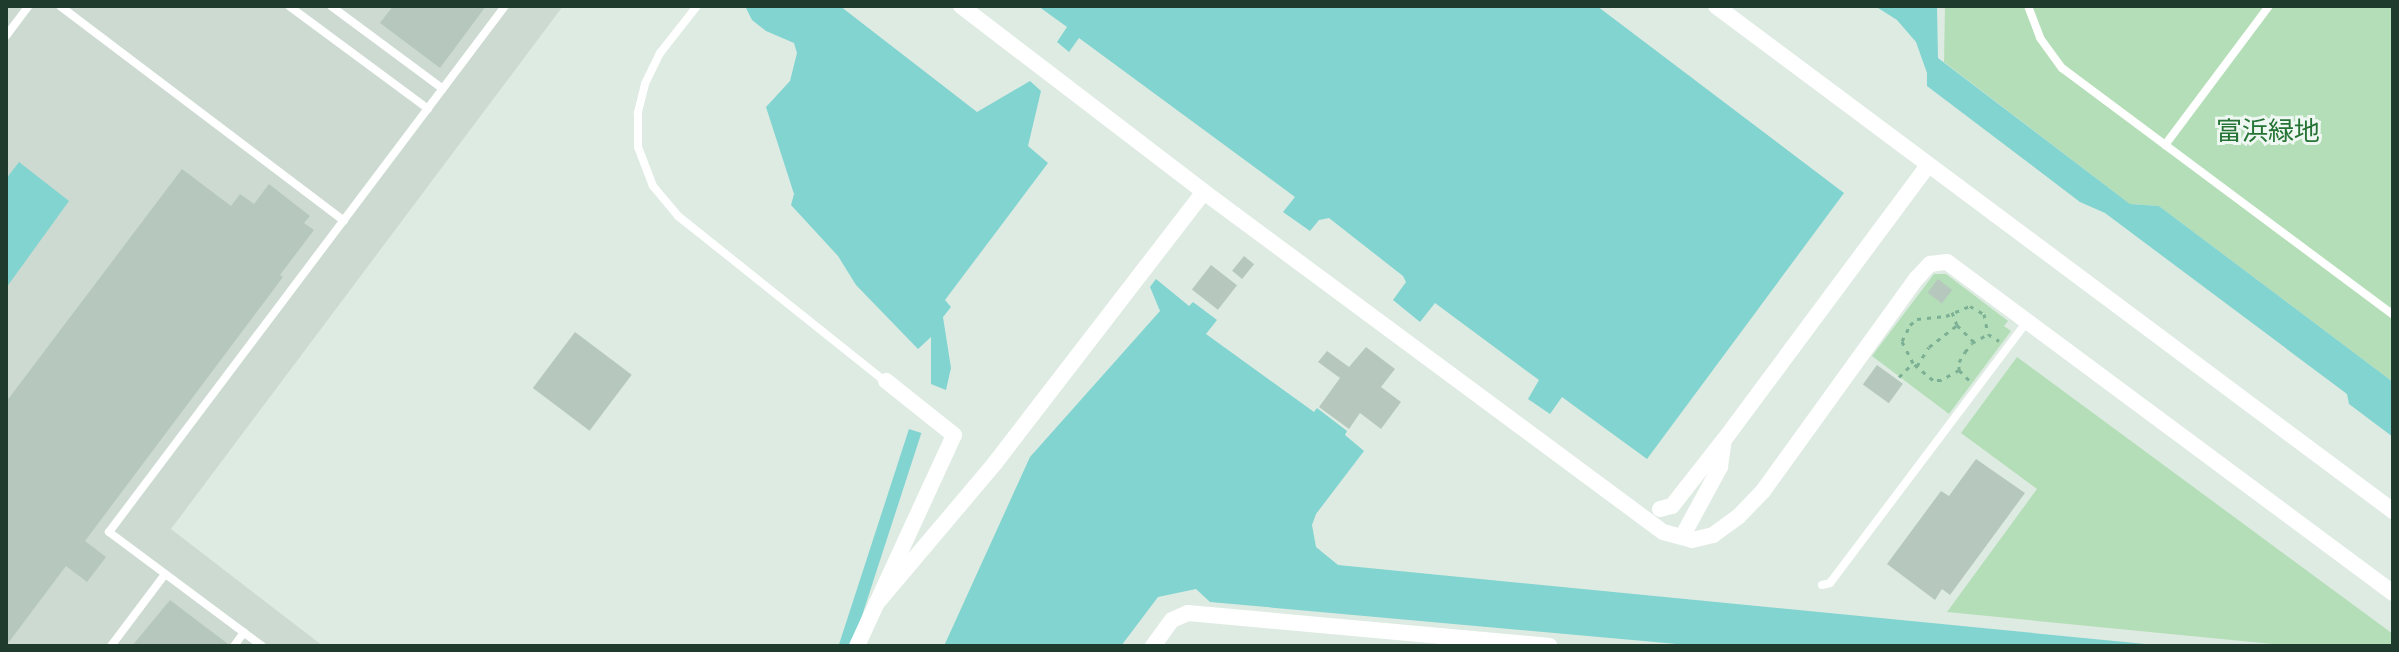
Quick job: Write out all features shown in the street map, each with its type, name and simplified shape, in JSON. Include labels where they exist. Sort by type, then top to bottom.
[{"type":"street","points":[[961,6],[1204,192],[1663,532],[1692,540],[1713,535],[1747,509],[1930,264],[1947,262],[1958,267],[2393,593]]},
{"type":"street","points":[[1716,6],[2393,511]]},
{"type":"street","points":[[1660,509],[1672,506],[1724,440],[1928,165]]},
{"type":"street","points":[[876,604],[995,463],[1204,192]]},
{"type":"street","points":[[857,646],[954,435],[886,381]]},
{"type":"street","points":[[1682,537],[1720,467],[1724,440]]},
{"type":"street","points":[[1153,646],[1172,620],[1188,613],[1549,646]]},
{"type":"lane","points":[[6,36],[29,6]]},
{"type":"lane","points":[[60,6],[344,221]]},
{"type":"lane","points":[[289,6],[428,109]]},
{"type":"lane","points":[[331,6],[443,89]]},
{"type":"lane","points":[[262,646],[109,532],[505,6]]},
{"type":"lane","points":[[697,6],[660,53],[645,84],[638,113],[638,147],[653,186],[678,216],[886,381]]},
{"type":"lane","points":[[2028,6],[2040,38],[2062,68],[2393,315]]},
{"type":"lane","points":[[2165,145],[2269,6]]},
{"type":"lane","points":[[1822,585],[1830,583],[2028,320]]},
{"type":"lane","points":[[111,646],[165,574]]},
{"type":"lane","points":[[234,646],[244,632]]},
{"type":"path","points":[[1959,370],[1941,380],[1933,380],[1915,364],[1902,347],[1910,325],[1929,315],[1970,306],[1984,314],[1988,334],[2009,347]]},
{"type":"path","points":[[1952,312],[1957,325],[1974,342]]},
{"type":"path","points":[[1899,377],[1957,325]]},
{"type":"path","points":[[1979,388],[1959,370],[1959,362],[1974,342],[1988,334]]},
{"type":"shaded area","points":[[6,6],[563,6],[171,529],[323,646],[6,646]]},
{"type":"green space","name":"富浜緑地","points":[[1945,6],[2393,6],[2393,382],[2159,206],[2130,204],[1944,62]]},
{"type":"green space","points":[[1934,274],[1946,274],[2008,321],[2004,326],[2011,331],[1949,414],[1872,356]]},
{"type":"green space","points":[[2017,357],[2393,634],[2393,646],[2292,646],[1947,612],[2037,489],[1961,433]]},
{"type":"water","points":[[745,6],[840,6],[977,112],[1030,81],[1041,91],[1028,146],[1048,163],[945,300],[951,307],[943,317],[951,368],[946,390],[931,384],[931,337],[918,349],[856,285],[838,256],[791,205],[794,194],[766,107],[790,81],[797,53],[794,43],[766,31],[752,20]]},
{"type":"water","points":[[1038,6],[1597,6],[1844,193],[1647,459],[1562,397],[1550,414],[1528,399],[1539,380],[1435,303],[1420,322],[1393,300],[1406,282],[1403,276],[1329,218],[1319,220],[1310,231],[1283,212],[1295,197],[1079,38],[1069,52],[1057,42],[1067,27]]},
{"type":"water","points":[[1875,6],[1937,6],[1938,58],[2130,204],[2159,206],[2393,382],[2393,437],[2349,404],[2347,394],[2105,213],[2080,202],[1927,86],[1927,73],[1916,42],[1897,20]]},
{"type":"water","points":[[19,162],[69,201],[6,288],[6,179]]},
{"type":"water","points":[[1156,279],[1189,306],[1193,302],[1217,320],[1206,334],[1314,412],[1317,408],[1347,431],[1345,435],[1364,451],[1316,514],[1312,525],[1316,547],[1338,565],[2166,646],[1699,646],[1210,602],[1196,589],[1158,597],[1121,646],[944,646],[1030,457],[1160,311],[1150,287]]},
{"type":"water","points":[[909,429],[921,433],[852,646],[838,646]]},
{"type":"building","points":[[393,6],[486,6],[440,68],[380,23]]},
{"type":"building","points":[[182,169],[231,206],[240,194],[254,204],[269,184],[310,216],[304,223],[314,230],[280,275],[283,277],[85,541],[106,557],[87,582],[66,566],[6,646],[6,402]]},
{"type":"building","points":[[1244,256],[1254,264],[1242,279],[1232,271]]},
{"type":"building","points":[[1211,265],[1237,285],[1218,310],[1192,289]]},
{"type":"building","points":[[1938,279],[1952,290],[1942,303],[1928,292]]},
{"type":"building","points":[[575,332],[632,375],[590,431],[533,388]]},
{"type":"building","points":[[1366,347],[1395,369],[1381,387],[1401,402],[1381,429],[1360,413],[1349,429],[1319,407],[1340,378],[1318,362],[1327,351],[1349,367]]},
{"type":"building","points":[[1877,365],[1903,384],[1889,403],[1863,384]]},
{"type":"building","points":[[1976,459],[2025,493],[1950,595],[1942,589],[1935,600],[1887,564],[1941,491],[1949,496]]},
{"type":"building","points":[[170,600],[228,644],[227,646],[132,646]]}]
